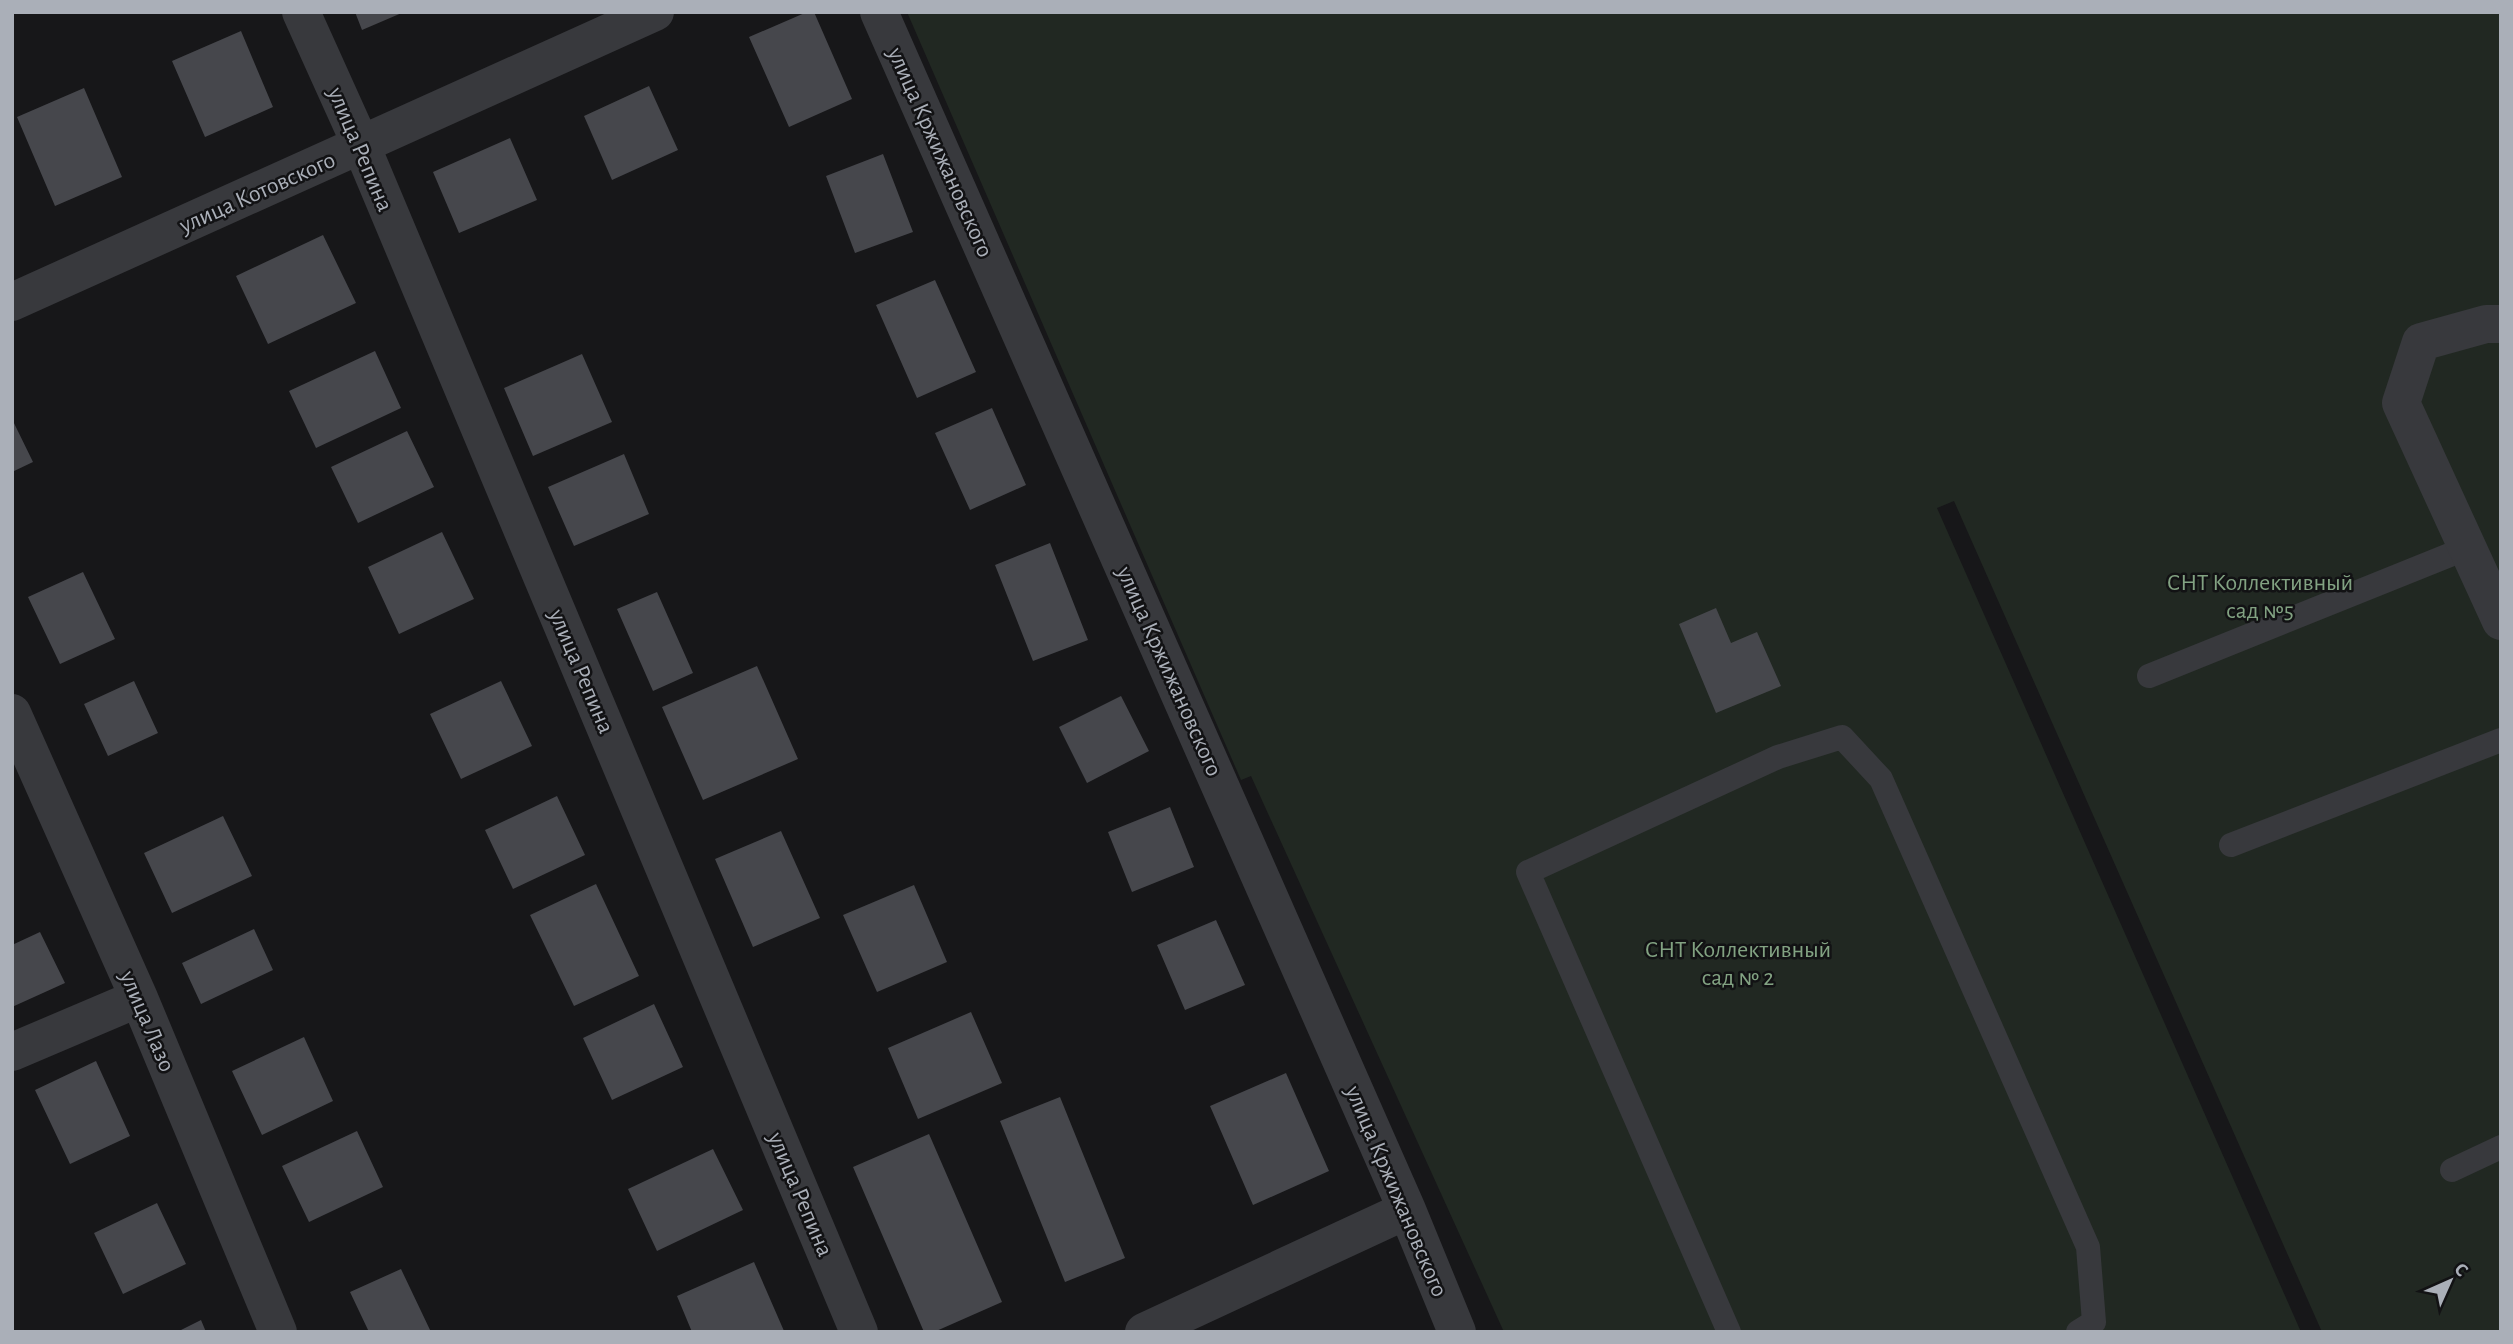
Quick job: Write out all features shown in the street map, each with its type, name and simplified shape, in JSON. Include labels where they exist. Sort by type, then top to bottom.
[{"type":"street","name":"улица Репина","points":[[301,12],[360,145],[859,1332]]},
{"type":"street","name":"улица Котовского","points":[[12,302],[655,12]]},
{"type":"street","name":"улица Кржижановского","points":[[879,12],[1407,1210],[1457,1332]]},
{"type":"street","points":[[2501,324],[2486,324],[2421,342],[2400,403],[2501,621]]},
{"type":"street","name":"улица Лазо","points":[[12,713],[139,998],[278,1332]]},
{"type":"street","points":[[12,1052],[139,998]]},
{"type":"street","points":[[1144,1332],[1407,1210]]},
{"type":"lane","points":[[2150,676],[2467,548]]},
{"type":"lane","points":[[1729,1332],[1528,872],[1778,757],[1842,737],[1881,779],[2088,1247],[2094,1322],[2078,1332]]},
{"type":"lane","points":[[2231,845],[2501,740]]},
{"type":"lane","points":[[2452,1170],[2501,1147]]},
{"type":"green space","points":[[907,12],[2501,12],[2501,1332],[2322,1332],[1954,501],[1937,508],[2301,1332],[1504,1332],[1251,776],[1241,780]]},
{"type":"building","points":[[355,12],[404,12],[362,30]]},
{"type":"building","points":[[807,12],[814,12],[852,99],[789,127],[749,37]]},
{"type":"building","points":[[241,31],[273,107],[205,137],[172,61]]},
{"type":"building","points":[[649,86],[678,150],[612,180],[584,116]]},
{"type":"building","points":[[84,88],[122,177],[55,206],[17,117]]},
{"type":"building","points":[[510,138],[537,200],[459,233],[433,172]]},
{"type":"building","points":[[883,154],[913,232],[855,253],[826,176]]},
{"type":"building","points":[[323,235],[356,303],[268,344],[236,276]]},
{"type":"building","points":[[935,280],[976,372],[917,398],[876,305]]},
{"type":"building","points":[[375,351],[401,408],[316,448],[289,391]]},
{"type":"building","points":[[582,354],[612,422],[533,456],[504,388]]},
{"type":"building","points":[[992,408],[1026,485],[970,510],[935,433]]},
{"type":"building","points":[[12,419],[33,462],[12,472]]},
{"type":"building","points":[[407,431],[434,487],[358,523],[331,467]]},
{"type":"building","points":[[624,454],[649,514],[574,546],[548,487]]},
{"type":"building","points":[[442,532],[474,599],[399,634],[368,567]]},
{"type":"building","points":[[1050,543],[1088,640],[1033,661],[995,565]]},
{"type":"building","points":[[83,572],[115,639],[60,664],[28,597]]},
{"type":"building","points":[[657,592],[693,673],[653,691],[617,609]]},
{"type":"building","points":[[1716,608],[1731,643],[1757,632],[1781,686],[1716,713],[1679,624]]},
{"type":"building","points":[[757,666],[798,759],[703,800],[662,707]]},
{"type":"building","points":[[134,681],[158,733],[108,756],[84,704]]},
{"type":"building","points":[[501,681],[532,746],[461,779],[430,714]]},
{"type":"building","points":[[1121,696],[1149,751],[1087,783],[1059,727]]},
{"type":"building","points":[[557,796],[585,855],[513,889],[485,830]]},
{"type":"building","points":[[1170,807],[1194,867],[1132,892],[1108,832]]},
{"type":"building","points":[[223,816],[252,876],[172,913],[144,853]]},
{"type":"building","points":[[781,831],[820,918],[753,947],[715,859]]},
{"type":"building","points":[[596,884],[639,976],[574,1006],[530,915]]},
{"type":"building","points":[[914,885],[947,962],[877,992],[843,915]]},
{"type":"building","points":[[1216,920],[1245,985],[1185,1010],[1157,945]]},
{"type":"building","points":[[254,929],[273,970],[201,1004],[182,963]]},
{"type":"building","points":[[40,932],[65,983],[12,1007],[12,945]]},
{"type":"building","points":[[654,1004],[683,1067],[612,1100],[583,1038]]},
{"type":"building","points":[[971,1012],[1002,1083],[918,1119],[888,1048]]},
{"type":"building","points":[[304,1037],[333,1101],[262,1135],[232,1071]]},
{"type":"building","points":[[96,1061],[130,1136],[70,1164],[35,1090]]},
{"type":"building","points":[[1286,1073],[1329,1171],[1253,1205],[1210,1106]]},
{"type":"building","points":[[1060,1097],[1125,1258],[1065,1282],[1000,1121]]},
{"type":"building","points":[[357,1131],[383,1187],[309,1222],[282,1166]]},
{"type":"building","points":[[929,1134],[1002,1302],[934,1332],[924,1332],[853,1167]]},
{"type":"building","points":[[713,1149],[743,1210],[657,1251],[628,1189]]},
{"type":"building","points":[[157,1203],[186,1264],[123,1294],[94,1233]]},
{"type":"building","points":[[754,1262],[784,1331],[692,1332],[677,1296]]},
{"type":"building","points":[[401,1269],[431,1332],[369,1332],[350,1292]]},
{"type":"building","points":[[201,1320],[206,1332],[177,1332]]},
{"type":"park label","name":"СНТ Коллективный сад №5","points":[[2260,596]]},
{"type":"park label","name":"СНТ Коллективный сад № 2","points":[[1738,963]]}]
